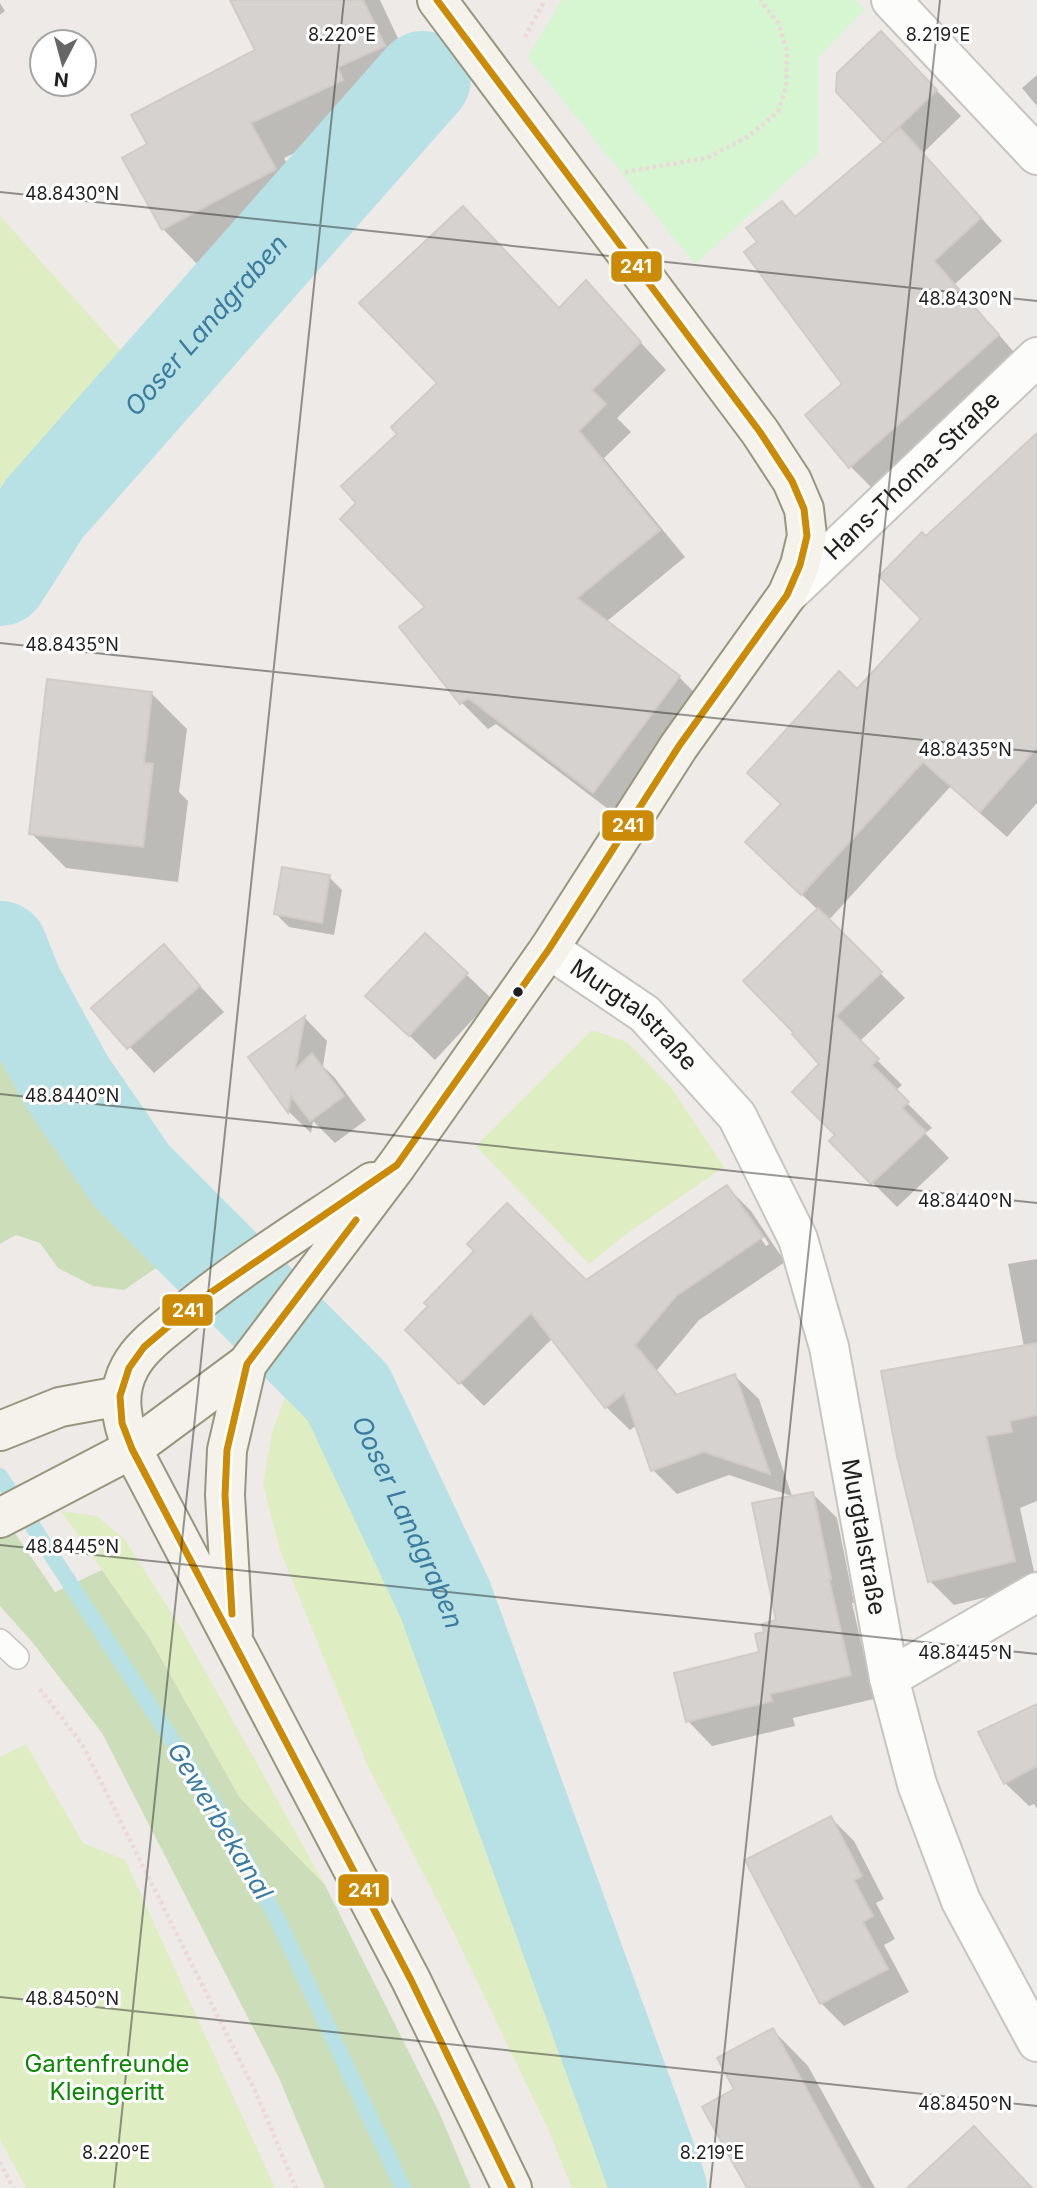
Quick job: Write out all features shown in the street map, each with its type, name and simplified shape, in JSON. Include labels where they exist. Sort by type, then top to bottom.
[{"type":"main road","name":"Murgtalstraße","points":[[437,0],[760,432],[792,481],[804,509],[807,536],[800,565],[787,595],[679,746],[549,949]]},
{"type":"main road","points":[[0,1518],[132,1449],[247,1364],[397,1165],[549,949]]},
{"type":"main road","points":[[397,1165],[197,1302],[144,1347],[129,1368],[120,1396],[122,1423],[132,1449],[411,1980],[512,2188]]},
{"type":"main road","points":[[233,1643],[226,1473],[229,1439],[247,1364]]},
{"type":"main road","points":[[3,1428],[60,1407],[120,1396]]},
{"type":"street","points":[[891,0],[1037,155]]},
{"type":"street","name":"Hans-Thoma-Straße","points":[[787,595],[1037,357]]},
{"type":"street","name":"Murgtalstraße","points":[[549,949],[645,1014],[737,1116],[798,1239],[829,1347],[889,1678],[917,1784],[961,1901],[1037,2042]]},
{"type":"street","points":[[889,1678],[1037,1592]]},
{"type":"lane","points":[[0,1641],[17,1657]]},
{"type":"path","points":[[572,181],[707,158],[747,138],[778,112],[786,88],[787,52],[779,24],[760,0]]},
{"type":"path","points":[[17,1657],[83,1746],[257,2093],[296,2188]]},
{"type":"path","points":[[0,2162],[13,2188]]},
{"type":"green space","points":[[562,0],[855,0],[865,9],[818,57],[818,153],[695,264],[528,57]]},
{"type":"green space","points":[[0,216],[135,366],[37,483],[0,535]]},
{"type":"green space","points":[[0,1001],[44,1088],[75,1138],[113,1182],[185,1248],[124,1290],[93,1286],[58,1268],[40,1243],[16,1235],[0,1244]]},
{"type":"green space","points":[[592,1030],[627,1042],[670,1086],[724,1167],[629,1232],[589,1264],[476,1146]]},
{"type":"green space","points":[[327,1324],[411,1440],[442,1512],[630,2007],[690,2188],[572,2188],[548,2129],[453,1931],[367,1764],[280,1550],[263,1484],[272,1434],[292,1376]]},
{"type":"green space","points":[[61,1511],[97,1516],[125,1540],[181,1628],[325,1885],[240,1798],[150,1639]]},
{"type":"green space","points":[[14,1532],[55,1592],[102,1570],[150,1639],[240,1798],[325,1885],[439,2112],[471,2188],[325,2188],[279,2078],[102,1733],[33,1643],[0,1606],[0,1539]]},
{"type":"green space","name":"Gartenfreunde Kleingeritt","points":[[26,1744],[83,1843],[125,1860],[275,2188],[26,2188],[0,2139],[0,1757]]},
{"type":"building","points":[[230,0],[363,0],[385,46],[338,67],[343,80],[251,123],[276,169],[162,230],[122,158],[147,144],[131,115],[255,50]]},
{"type":"building","points":[[881,31],[937,90],[883,142],[836,92],[837,73]]},
{"type":"building","points":[[900,128],[981,218],[934,261],[999,335],[849,468],[805,415],[842,384],[744,252],[757,242],[746,228],[782,201],[795,217]]},
{"type":"building","points":[[463,206],[559,308],[586,280],[641,342],[592,390],[606,404],[579,431],[660,530],[577,598],[680,676],[593,793],[468,698],[460,704],[399,627],[425,607],[340,519],[356,503],[341,486],[397,434],[391,427],[437,383],[359,303]]},
{"type":"building","points":[[1037,433],[1037,747],[980,812],[923,762],[801,895],[745,842],[781,804],[747,773],[839,671],[857,689],[921,619],[879,576],[922,532],[926,536]]},
{"type":"building","points":[[47,679],[152,692],[144,763],[153,764],[143,847],[29,834]]},
{"type":"building","points":[[282,867],[330,875],[322,923],[274,914]]},
{"type":"building","points":[[818,908],[882,972],[836,1016],[879,1059],[872,1065],[909,1102],[902,1108],[926,1132],[871,1184],[829,1141],[835,1135],[792,1092],[819,1064],[793,1032],[743,981]]},
{"type":"building","points":[[425,933],[468,973],[409,1036],[365,996]]},
{"type":"building","points":[[164,944],[200,986],[127,1049],[91,1008]]},
{"type":"building","points":[[305,1016],[295,1070],[312,1053],[344,1096],[310,1121],[291,1096],[288,1113],[248,1057]]},
{"type":"building","points":[[727,1185],[763,1237],[676,1296],[635,1345],[676,1395],[735,1374],[770,1474],[704,1452],[651,1471],[624,1393],[605,1408],[531,1313],[459,1384],[405,1330],[428,1306],[424,1303],[474,1251],[467,1244],[507,1203],[586,1280]]},
{"type":"building","points":[[1037,1343],[1037,1415],[1010,1421],[1012,1432],[986,1436],[1015,1561],[928,1582],[897,1456],[881,1371]]},
{"type":"building","points":[[813,1492],[851,1675],[770,1694],[772,1701],[686,1722],[674,1673],[759,1652],[755,1634],[764,1632],[762,1624],[776,1620],[752,1503]]},
{"type":"building","points":[[1037,1704],[1037,1766],[1004,1784],[978,1732]]},
{"type":"building","points":[[831,1816],[862,1876],[854,1880],[873,1916],[863,1922],[888,1969],[820,2004],[745,1860]]},
{"type":"building","points":[[773,2028],[861,2188],[747,2188],[702,2107],[734,2089],[717,2058]]},
{"type":"building","points":[[974,2126],[1032,2188],[907,2188]]},
{"type":"waterway","name":"Ooser Landgraben","points":[[0,578],[44,509],[423,79]]},
{"type":"waterway","name":"Ooser Landgraben","points":[[0,949],[15,987],[67,1082],[131,1175],[348,1393],[445,1599],[659,2188]]},
{"type":"waterway","name":"Gewerbekanal","points":[[0,1476],[219,1812],[278,1920],[403,2188]]},
{"type":"transit line","name":"241","points":[[437,0],[760,432],[792,481],[804,509],[807,536],[800,565],[787,595],[679,746],[549,949],[397,1165],[197,1302],[144,1347],[129,1368],[120,1396],[122,1423],[132,1449],[411,1980],[512,2188]]},
{"type":"transit line","name":"241","points":[[232,1614],[225,1495],[227,1450],[247,1364],[356,1220]]}]
